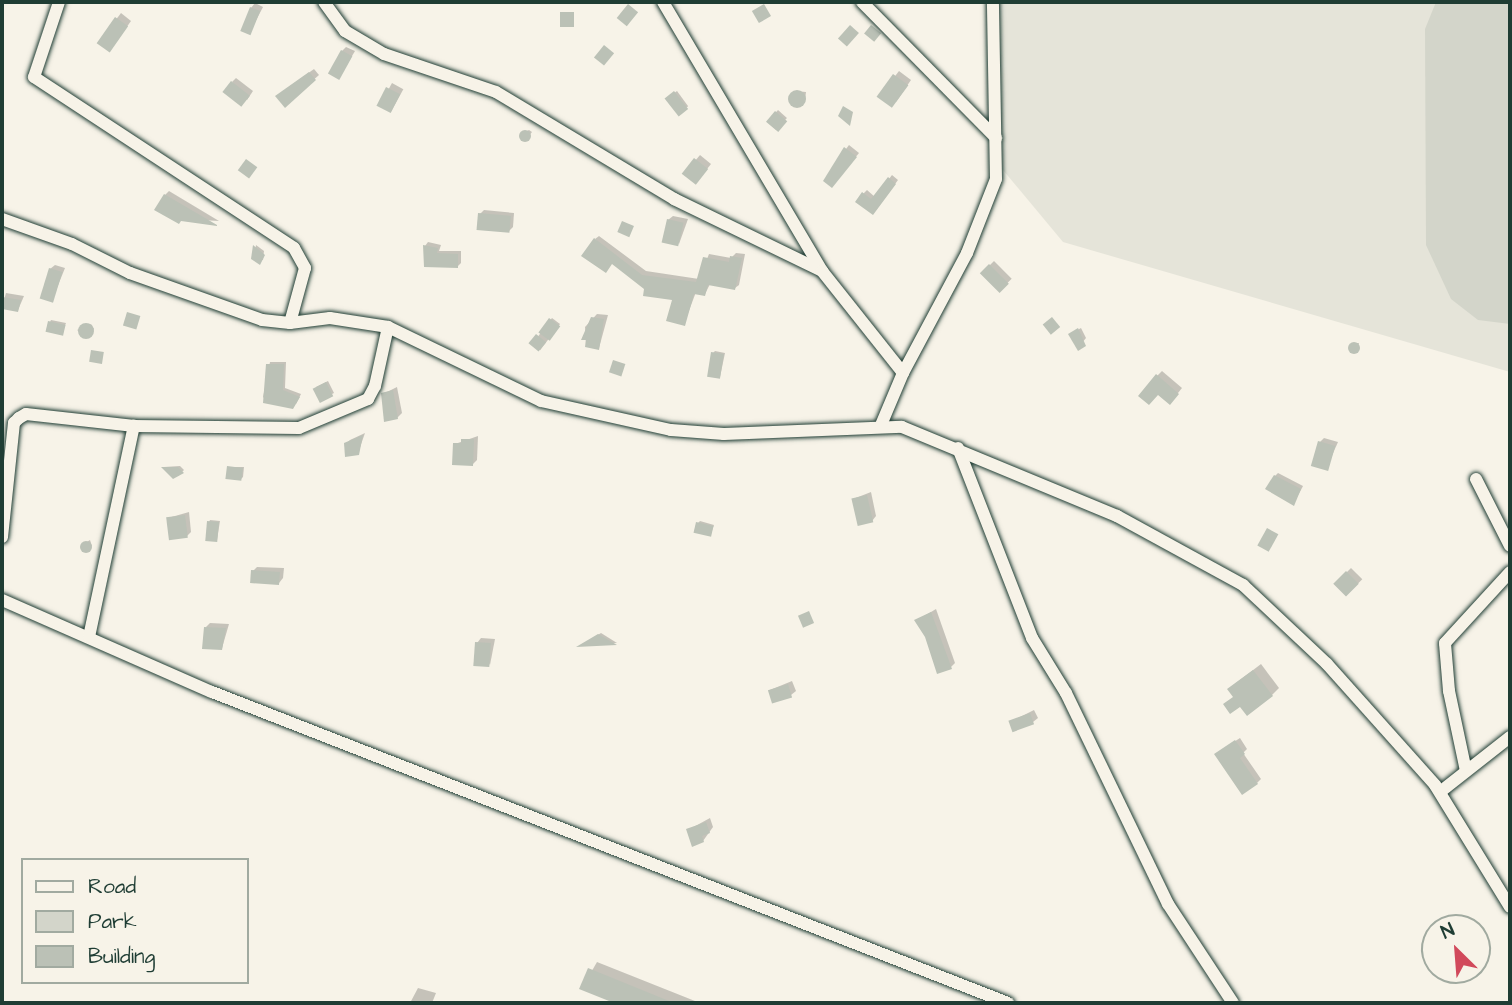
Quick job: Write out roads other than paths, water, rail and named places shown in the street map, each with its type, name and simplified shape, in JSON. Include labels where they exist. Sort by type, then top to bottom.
[{"type":"street","points":[[59,2],[34,77],[294,248],[305,268],[290,323]]},
{"type":"street","points":[[324,2],[345,31],[384,54],[496,92],[674,200],[822,271]]},
{"type":"street","points":[[663,2],[822,271],[903,373]]},
{"type":"street","points":[[862,2],[996,138]]},
{"type":"street","points":[[881,425],[903,373],[988,205],[996,179],[993,2]]},
{"type":"street","points":[[2,219],[72,244],[143,278],[262,320],[290,323],[330,318],[388,327],[541,401],[670,430],[724,434],[881,425],[902,427],[1117,516],[1243,585],[1326,664],[1440,792],[1510,907]]},
{"type":"street","points":[[2,537],[14,423],[26,414],[134,426],[280,430],[325,421],[373,393],[388,327]]},
{"type":"street","points":[[89,637],[134,426]]},
{"type":"street","points":[[958,449],[1032,638],[1066,693],[1168,904],[1233,1003]]},
{"type":"street","points":[[1476,479],[1510,546]]},
{"type":"street","points":[[1466,771],[1449,691],[1445,643],[1510,572]]},
{"type":"street","points":[[2,600],[212,692],[1008,1003]]},
{"type":"street","points":[[1440,792],[1510,737]]}]
